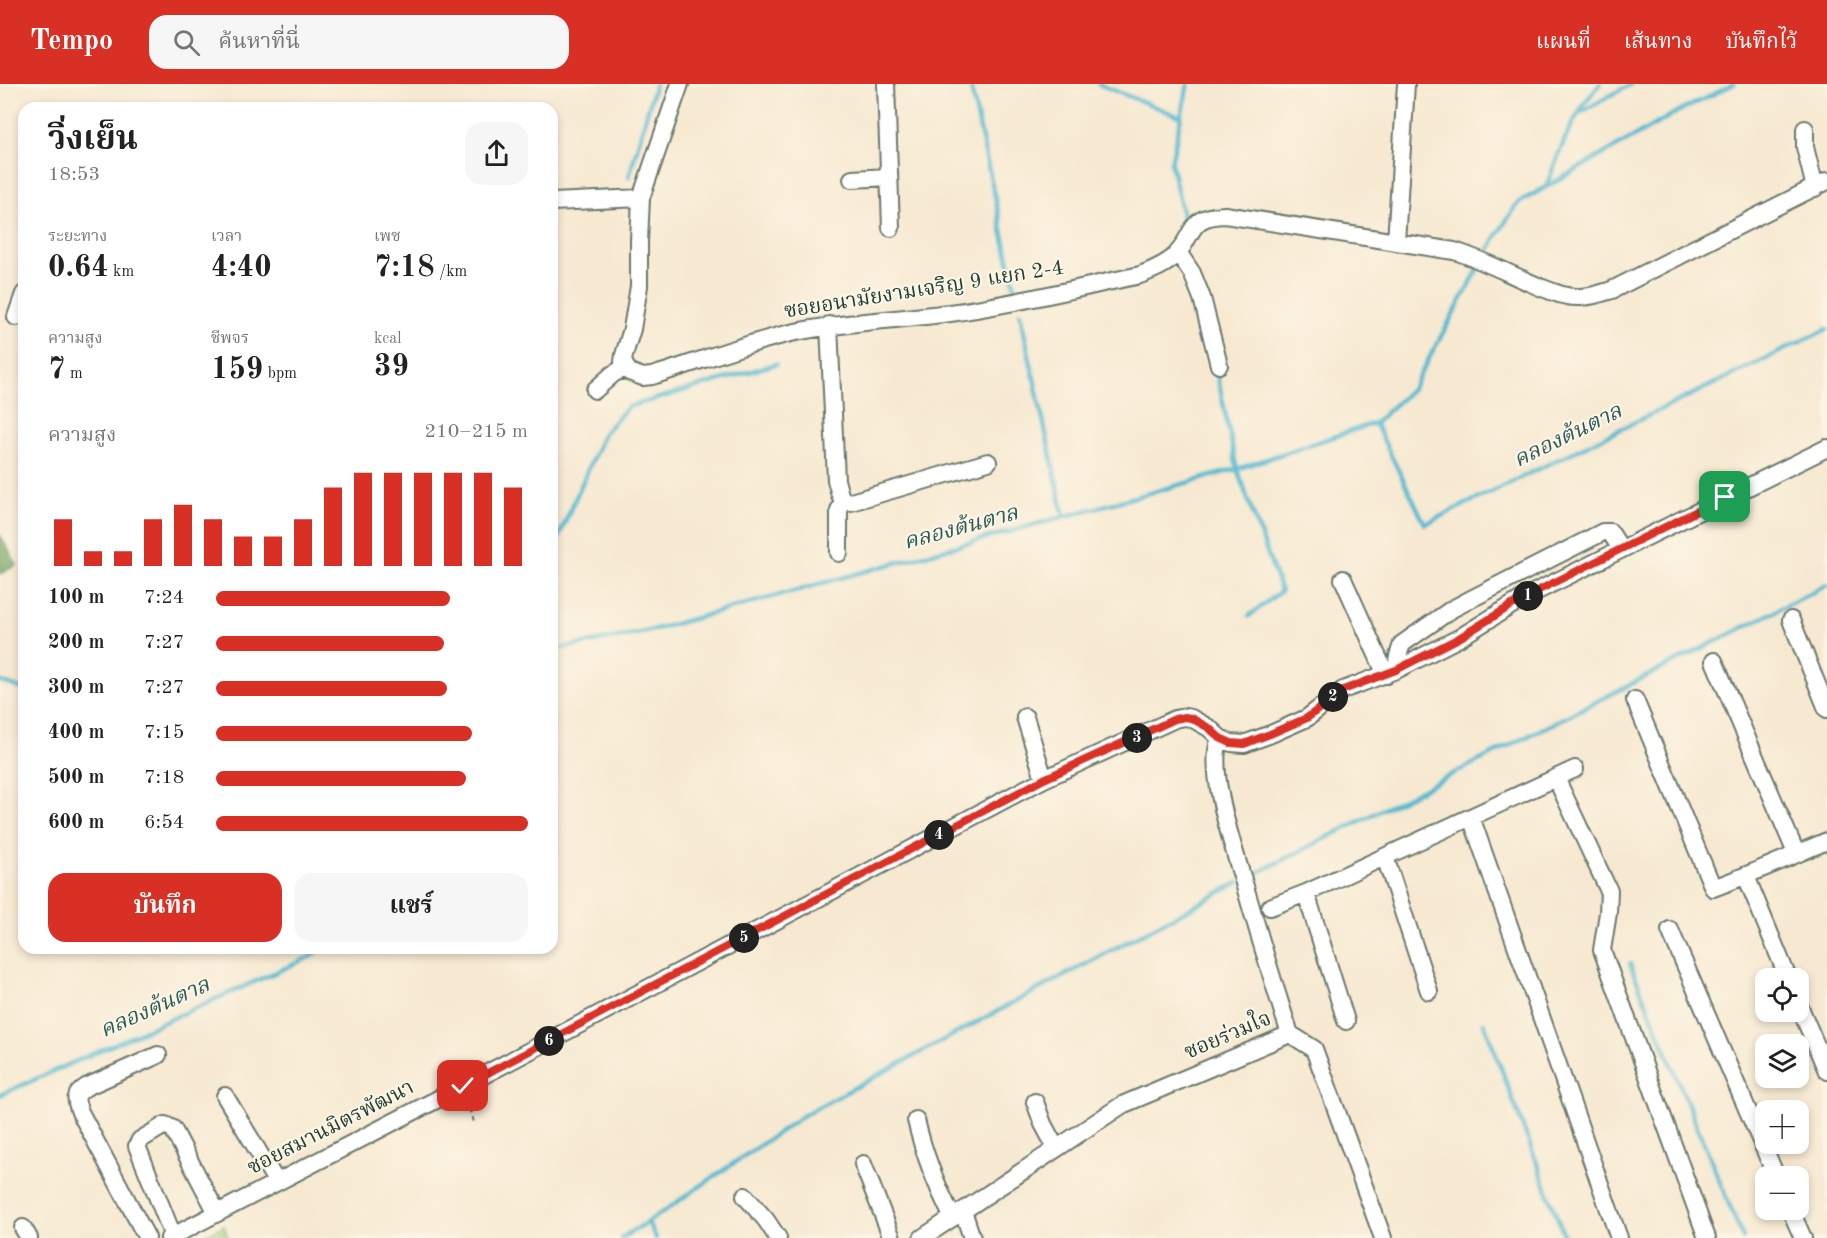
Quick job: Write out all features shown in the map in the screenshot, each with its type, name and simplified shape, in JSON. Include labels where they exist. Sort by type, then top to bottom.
[{"type":"street","points":[[595,390],[613,374],[626,367],[624,355],[632,329],[639,286],[641,198],[680,84]]},
{"type":"street","points":[[886,84],[891,228]]},
{"type":"street","points":[[1396,242],[1406,84]]},
{"type":"street","points":[[1805,129],[1805,147],[1821,184]]},
{"type":"street","points":[[852,179],[889,177]]},
{"type":"street","name":"ซอยอนามัยงามเจริญ 9 แยก 2-4","points":[[626,367],[629,372],[636,375],[652,376],[759,341],[829,325],[903,319],[1005,303],[1140,275],[1172,259],[1191,228],[1207,217],[1215,215],[1454,251],[1565,296],[1582,298],[1612,290],[1821,184]]},
{"type":"street","points":[[558,202],[641,198]]},
{"type":"street","points":[[1178,252],[1192,273],[1202,298],[1219,365]]},
{"type":"street","points":[[16,317],[18,311]]},
{"type":"street","points":[[829,325],[836,480],[843,500],[851,502],[988,462]]},
{"type":"street","name":"ซอยสมานมิตรพัฒนา","points":[[171,1237],[463,1086],[1044,779],[1175,719],[1185,717],[1209,728],[1220,738],[1231,743],[1244,744],[1270,734],[1307,718],[1343,690],[1391,673],[1459,638],[1525,597],[1827,448]]},
{"type":"street","points":[[838,554],[839,511],[843,500]]},
{"type":"street","points":[[1391,673],[1402,644],[1452,609],[1603,532],[1611,532],[1621,549]]},
{"type":"street","points":[[1515,578],[1525,597]]},
{"type":"street","points":[[1343,579],[1391,673]]},
{"type":"street","points":[[1452,609],[1459,638]]},
{"type":"street","points":[[1791,620],[1827,709]]},
{"type":"street","points":[[1714,661],[1796,853]]},
{"type":"street","points":[[1635,700],[1713,888],[1796,853],[1826,844]]},
{"type":"street","points":[[1024,717],[1044,779]]},
{"type":"street","name":"ซอยร่วมใจ","points":[[922,1238],[1122,1105],[1290,1034],[1272,981],[1224,814],[1217,776],[1217,752],[1220,738]]},
{"type":"street","points":[[1270,907],[1306,893],[1575,769]]},
{"type":"street","points":[[1556,778],[1609,891],[1602,950],[1707,1238]]},
{"type":"street","points":[[1471,817],[1619,1238]]},
{"type":"street","points":[[1385,856],[1429,991]]},
{"type":"street","points":[[1746,876],[1784,968]]},
{"type":"street","points":[[1306,893],[1346,1021]]},
{"type":"street","points":[[1670,930],[1772,1166]]},
{"type":"street","points":[[1806,1022],[1827,1071]]},
{"type":"street","points":[[1290,1034],[1314,1050],[1383,1238]]},
{"type":"street","points":[[147,1238],[80,1112],[76,1099],[78,1092],[86,1087],[158,1055]]},
{"type":"street","points":[[225,1096],[276,1181]]},
{"type":"street","points":[[1035,1101],[1043,1124],[1056,1148]]},
{"type":"street","points":[[916,1120],[937,1187],[958,1214],[972,1238]]},
{"type":"street","points":[[171,1237],[136,1146],[140,1140],[165,1125],[173,1129],[217,1213]]},
{"type":"street","points":[[863,1164],[892,1238]]},
{"type":"street","points":[[745,1196],[778,1238]]},
{"type":"street","points":[[1795,1220],[1803,1238]]},
{"type":"path","points":[[463,1086],[474,1124]]},
{"type":"green space","points":[[0,535],[17,565],[0,574]]},
{"type":"green space","points":[[224,1225],[228,1238],[200,1238]]},
{"type":"waterway","points":[[629,177],[655,84]]},
{"type":"waterway","points":[[970,84],[1015,289]]},
{"type":"waterway","points":[[1098,84],[1181,117]]},
{"type":"waterway","points":[[1184,220],[1171,163],[1188,84]]},
{"type":"waterway","points":[[1546,187],[1575,120],[1600,84]]},
{"type":"waterway","points":[[1578,114],[1631,84]]},
{"type":"waterway","name":"คลองต้นตาล","points":[[1375,423],[1412,389],[1497,235],[1518,203],[1670,116],[1734,84]]},
{"type":"waterway","points":[[1020,313],[1064,517]]},
{"type":"waterway","name":"คลองต้นตาล","points":[[558,649],[645,632],[1237,469],[1375,423],[1425,524],[1827,329]]},
{"type":"waterway","points":[[558,538],[604,433],[628,407],[776,364]]},
{"type":"waterway","points":[[1216,369],[1237,469],[1281,591],[1249,616]]},
{"type":"waterway","points":[[1247,878],[1827,585]]},
{"type":"waterway","points":[[0,681],[18,688]]},
{"type":"waterway","points":[[621,1238],[807,1113],[1239,882]]},
{"type":"waterway","name":"คลองต้นตาล","points":[[0,1095],[314,954]]},
{"type":"waterway","points":[[1630,964],[1743,1238]]},
{"type":"waterway","points":[[1484,1023],[1565,1238]]},
{"type":"waterway","points":[[648,1222],[656,1238]]},
{"type":"route","points":[[463,1086],[1044,779],[1175,719],[1185,717],[1209,728],[1220,738],[1231,743],[1244,744],[1270,734],[1307,718],[1343,690],[1396,670],[1459,638],[1525,597],[1725,497]]}]
